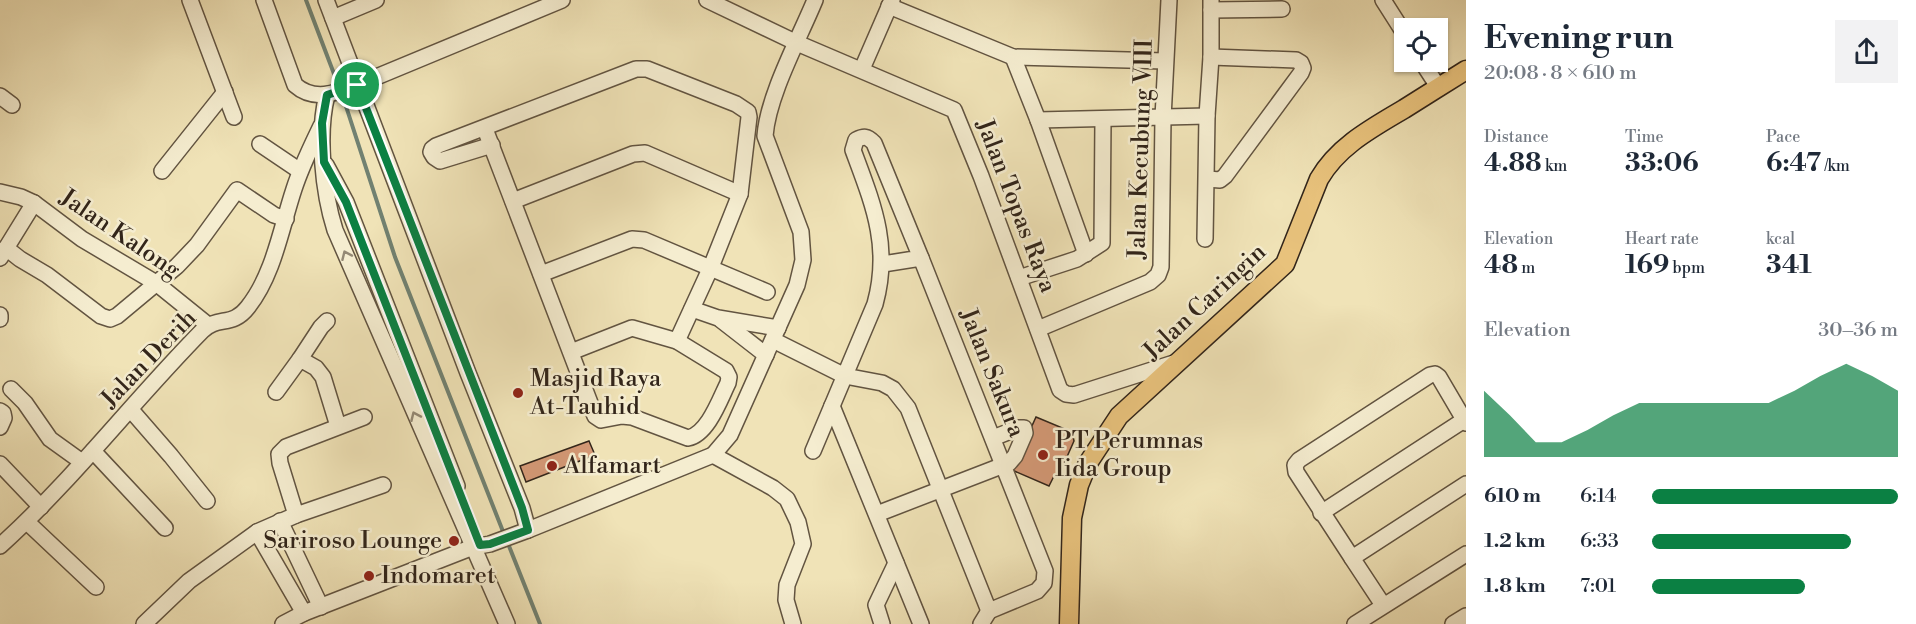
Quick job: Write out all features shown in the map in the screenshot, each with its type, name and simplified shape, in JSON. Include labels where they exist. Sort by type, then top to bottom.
[{"type":"main road","name":"Jalan Caringin","points":[[1069,624],[1072,518],[1079,485],[1088,463],[1119,416],[1285,264],[1319,179],[1337,155],[1365,133],[1466,70]]},
{"type":"street","points":[[190,0],[234,117]]},
{"type":"street","points":[[264,0],[295,85],[308,92],[330,95],[562,0]]},
{"type":"street","points":[[326,0],[353,87],[522,508],[524,532]]},
{"type":"street","points":[[333,18],[376,0]]},
{"type":"street","name":"Jalan Topas Raya","points":[[707,0],[797,43],[954,110],[1060,390],[1074,395],[1177,362]]},
{"type":"street","points":[[288,623],[304,613],[481,545],[524,532],[713,455],[730,435],[797,285],[803,260],[801,232],[765,136],[766,122],[775,95],[815,0]]},
{"type":"street","name":"Jalan Kecubung VIII","points":[[1038,329],[1150,282],[1158,275],[1161,267],[1163,118],[1169,0]]},
{"type":"street","points":[[1383,0],[1394,18]]},
{"type":"street","points":[[862,69],[891,3],[1013,57],[1165,61]]},
{"type":"street","points":[[1205,239],[1211,5],[1282,9]]},
{"type":"street","points":[[1013,57],[1086,254]]},
{"type":"street","points":[[1207,179],[1220,180],[1226,176],[1303,68],[1296,60],[1211,57]]},
{"type":"street","points":[[492,145],[440,161],[431,152],[436,146],[636,69],[647,69],[736,104],[748,112],[750,117],[740,194],[711,267],[677,341]]},
{"type":"street","points":[[1429,72],[1439,88]]},
{"type":"street","points":[[162,171],[225,92]]},
{"type":"street","points":[[330,95],[322,123],[328,208],[335,230],[481,545],[507,624]]},
{"type":"street","points":[[1038,120],[1207,116]]},
{"type":"street","points":[[1019,278],[1086,254],[1101,245],[1104,237],[1103,119]]},
{"type":"street","name":"Jalan Derih","points":[[0,546],[27,522],[208,325],[238,318],[249,307],[266,276],[300,171],[322,123]]},
{"type":"street","points":[[485,129],[595,416],[601,420],[622,416],[632,417],[688,438],[694,437],[710,420],[728,383],[729,377],[720,367],[677,341],[632,328],[571,352]]},
{"type":"street","name":"Jalan Sakura","points":[[883,264],[875,209],[853,150],[856,141],[863,137],[874,142],[1045,571],[1044,583],[1037,591],[985,618]]},
{"type":"street","points":[[260,144],[300,171]]},
{"type":"street","points":[[513,201],[633,154],[645,153],[740,194]]},
{"type":"street","points":[[34,203],[3,253],[20,259],[47,275],[102,316],[110,319],[117,316],[156,283],[197,245],[237,190],[274,215],[285,219]]},
{"type":"street","name":"Jalan Kalong","points":[[0,192],[34,203],[82,239],[156,283],[208,325]]},
{"type":"street","points":[[541,274],[632,239],[644,240],[767,292]]},
{"type":"street","points":[[813,451],[875,304],[883,264],[921,258]]},
{"type":"street","points":[[692,309],[776,334],[845,376],[882,383],[893,389],[908,408],[985,618]]},
{"type":"street","points":[[718,318],[766,355]]},
{"type":"street","points":[[276,392],[327,321]]},
{"type":"street","points":[[300,358],[316,368],[322,377],[338,426]]},
{"type":"street","points":[[1322,513],[1465,421],[1439,377],[1435,374],[1430,375],[1299,459],[1295,465],[1296,472],[1322,513],[1383,604]]},
{"type":"street","points":[[11,389],[25,403],[50,439],[82,462]]},
{"type":"street","points":[[832,406],[921,624]]},
{"type":"street","points":[[131,410],[207,501]]},
{"type":"street","points":[[0,411],[4,418],[0,427]]},
{"type":"street","points":[[296,515],[279,454],[286,447],[364,417]]},
{"type":"street","points":[[877,514],[1004,465],[1015,456],[1025,433],[1024,428],[1018,428],[993,438]]},
{"type":"street","points":[[93,451],[165,528]]},
{"type":"street","points":[[713,455],[773,488],[788,499],[798,522],[803,544],[787,585],[786,600],[793,624]]},
{"type":"street","points":[[0,464],[41,507]]},
{"type":"street","points":[[1352,558],[1466,484]]},
{"type":"street","points":[[144,624],[189,581],[257,532],[296,515],[384,485]]},
{"type":"street","points":[[280,521],[321,607]]},
{"type":"street","points":[[27,522],[96,587]]},
{"type":"street","points":[[257,532],[304,613]]},
{"type":"street","points":[[1355,624],[1383,604],[1466,554]]},
{"type":"street","points":[[882,624],[876,604],[896,563]]},
{"type":"street","points":[[1453,624],[1466,616]]},
{"type":"building","name":"PT Perumnas Iida Group","points":[[1036,417],[1072,432],[1074,441],[1058,477],[1054,476],[1049,486],[1012,470]]},
{"type":"building","points":[[589,441],[595,455],[526,482],[520,466]]},
{"type":"waterway","points":[[306,0],[339,87]]},
{"type":"waterway","points":[[342,94],[395,257],[504,534]]},
{"type":"waterway","points":[[507,541],[540,624]]},
{"type":"place","name":"Masjid Raya At-Tauhid","points":[[518,393]]},
{"type":"place","name":"PT Perumnas Iida Group","points":[[1043,455]]},
{"type":"place","name":"Alfamart","points":[[552,466]]},
{"type":"place","name":"Sariroso Lounge","points":[[454,541]]},
{"type":"place","name":"Indomaret","points":[[369,576]]},
{"type":"route","points":[[357,85],[522,508],[528,530],[490,544],[480,545],[346,202],[324,162],[322,123],[327,95],[357,85]]}]
